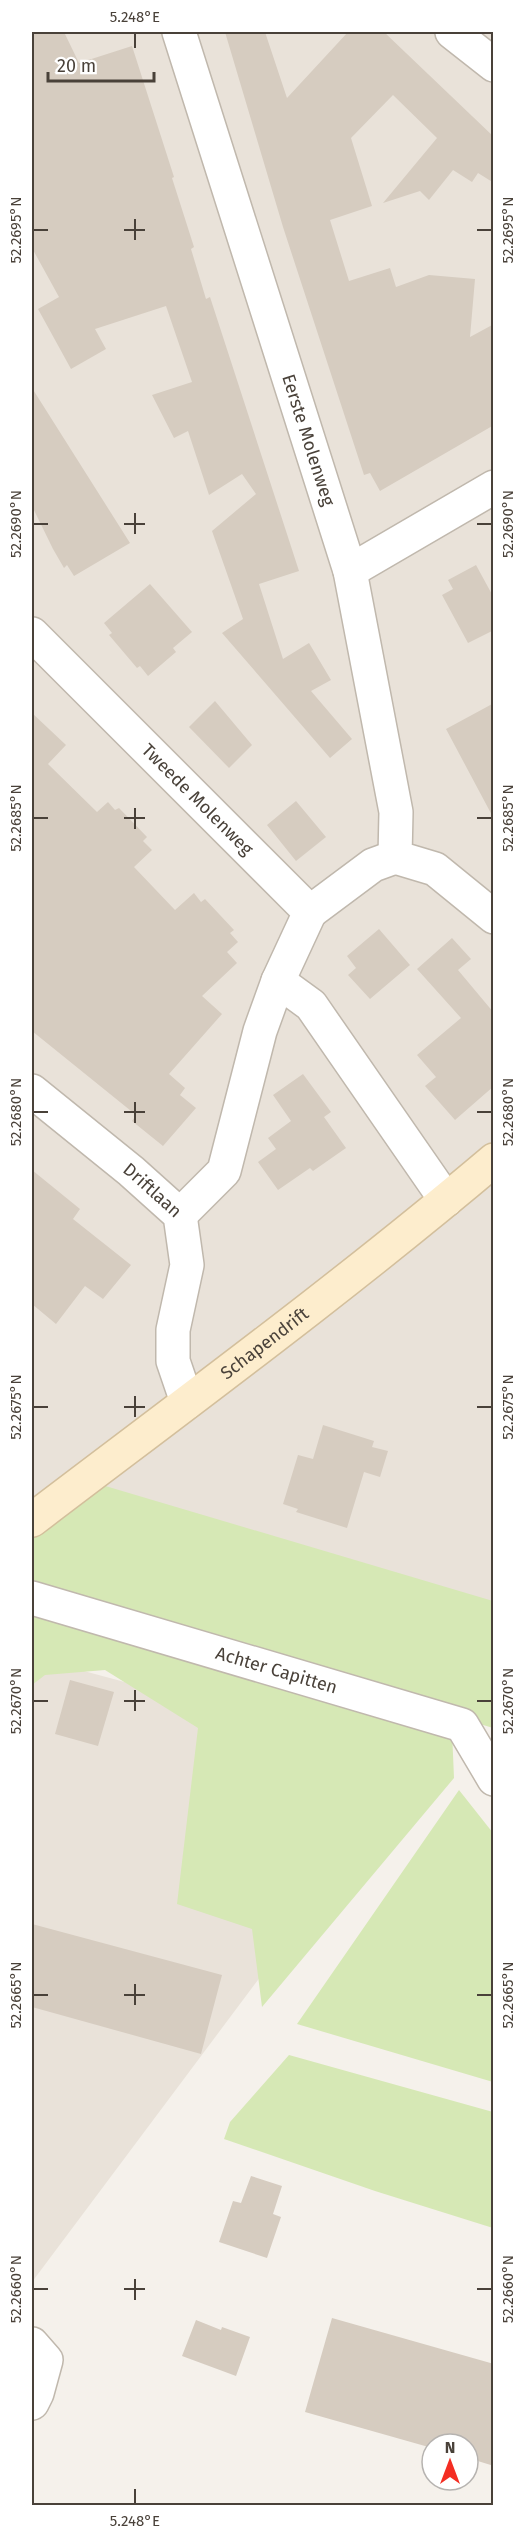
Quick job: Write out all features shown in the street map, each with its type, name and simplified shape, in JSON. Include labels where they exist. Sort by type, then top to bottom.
[{"type":"street","name":"Eerste Molenweg","points":[[179,32],[350,571],[396,812],[395,857]]},
{"type":"street","points":[[452,32],[494,65]]},
{"type":"street","points":[[350,571],[494,487]]},
{"type":"street","name":"Tweede Molenweg","points":[[32,634],[310,912]]},
{"type":"street","points":[[180,1215],[224,1171],[260,1031],[278,981],[310,912],[373,865],[395,857],[435,869],[494,917]]},
{"type":"street","points":[[278,981],[311,1005],[446,1200]]},
{"type":"street","name":"Driftlaan","points":[[32,1091],[131,1171],[180,1215],[188,1265],[173,1330],[173,1361],[187,1402]]},
{"type":"street","name":"Schapendrift","points":[[32,1520],[187,1402],[494,1160]]},
{"type":"street","name":"Achter Capitten","points":[[32,1598],[462,1725],[494,1779]]},
{"type":"street","points":[[32,2403],[37,2393],[39,2352]]},
{"type":"shaded area","points":[[32,32],[493,32],[493,1625],[32,1610]]},
{"type":"shaded area","points":[[32,1657],[421,1762],[32,2282]]},
{"type":"green space","points":[[102,1485],[493,1601],[493,1728],[69,1598],[32,1579],[32,1538]]},
{"type":"green space","points":[[32,1611],[452,1731],[454,1778],[262,2007],[252,1929],[177,1904],[198,1728],[105,1670],[45,1675],[32,1685]]},
{"type":"green space","points":[[459,1790],[493,1833],[493,2082],[297,2024]]},
{"type":"green space","points":[[289,2055],[493,2112],[493,2228],[375,2191],[224,2139],[230,2122]]},
{"type":"building","points":[[32,32],[64,32],[79,63],[132,46],[174,177],[172,178],[194,247],[191,249],[206,299],[210,297],[299,571],[259,584],[283,659],[309,643],[331,680],[311,691],[352,739],[330,758],[222,633],[243,619],[212,531],[256,494],[242,474],[209,495],[188,431],[174,438],[152,395],[192,382],[166,306],[95,329],[106,349],[71,369],[38,309],[59,297],[32,248]]},
{"type":"building","points":[[225,32],[265,32],[287,98],[348,32],[384,32],[494,137],[494,183],[478,173],[472,182],[453,170],[429,200],[420,191],[383,203],[437,138],[393,95],[351,138],[372,206],[330,220],[349,281],[390,268],[396,287],[429,275],[475,279],[470,337],[494,324],[494,425],[380,491],[370,473],[364,475],[283,227]]},
{"type":"building","points":[[32,388],[130,543],[74,576],[67,565],[64,568],[32,506]]},
{"type":"building","points":[[476,565],[494,598],[494,630],[468,643],[442,595],[453,589],[448,580]]},
{"type":"building","points":[[150,584],[192,632],[173,648],[176,652],[148,676],[140,666],[137,668],[109,635],[112,633],[104,623]]},
{"type":"building","points":[[215,701],[252,745],[229,768],[189,727]]},
{"type":"building","points":[[494,703],[494,819],[446,729]]},
{"type":"building","points":[[32,713],[66,745],[48,764],[97,812],[108,802],[115,810],[119,808],[147,837],[143,841],[152,850],[134,867],[175,910],[194,893],[201,902],[205,899],[234,930],[230,933],[238,942],[227,952],[237,963],[202,996],[222,1014],[169,1074],[185,1088],[180,1095],[196,1108],[163,1146],[132,1121],[136,1115],[32,1031]]},
{"type":"building","points":[[296,801],[326,837],[296,861],[267,825]]},
{"type":"building","points":[[379,929],[410,965],[370,999],[348,975],[356,968],[347,956]]},
{"type":"building","points":[[452,938],[471,959],[458,970],[494,1013],[494,1086],[455,1120],[425,1086],[436,1077],[417,1055],[461,1018],[417,969]]},
{"type":"building","points":[[303,1074],[331,1112],[324,1117],[346,1148],[313,1171],[310,1168],[278,1190],[258,1162],[276,1149],[268,1138],[291,1121],[273,1095]]},
{"type":"building","points":[[32,1170],[80,1209],[73,1219],[131,1265],[103,1299],[85,1286],[56,1324],[32,1304]]},
{"type":"building","points":[[323,1425],[374,1441],[372,1447],[388,1451],[380,1477],[364,1472],[347,1528],[296,1512],[298,1509],[283,1504],[298,1455],[313,1459]]},
{"type":"building","points":[[70,1680],[114,1692],[98,1746],[55,1734]]},
{"type":"building","points":[[32,1924],[222,1975],[201,2054],[32,2007]]},
{"type":"building","points":[[251,2176],[282,2186],[273,2214],[281,2217],[267,2258],[219,2242],[233,2201],[241,2203]]},
{"type":"building","points":[[332,2318],[494,2364],[494,2466],[480,2462],[480,2432],[420,2432],[420,2445],[305,2412]]},
{"type":"building","points":[[196,2320],[221,2330],[222,2327],[250,2337],[236,2376],[182,2356]]}]
